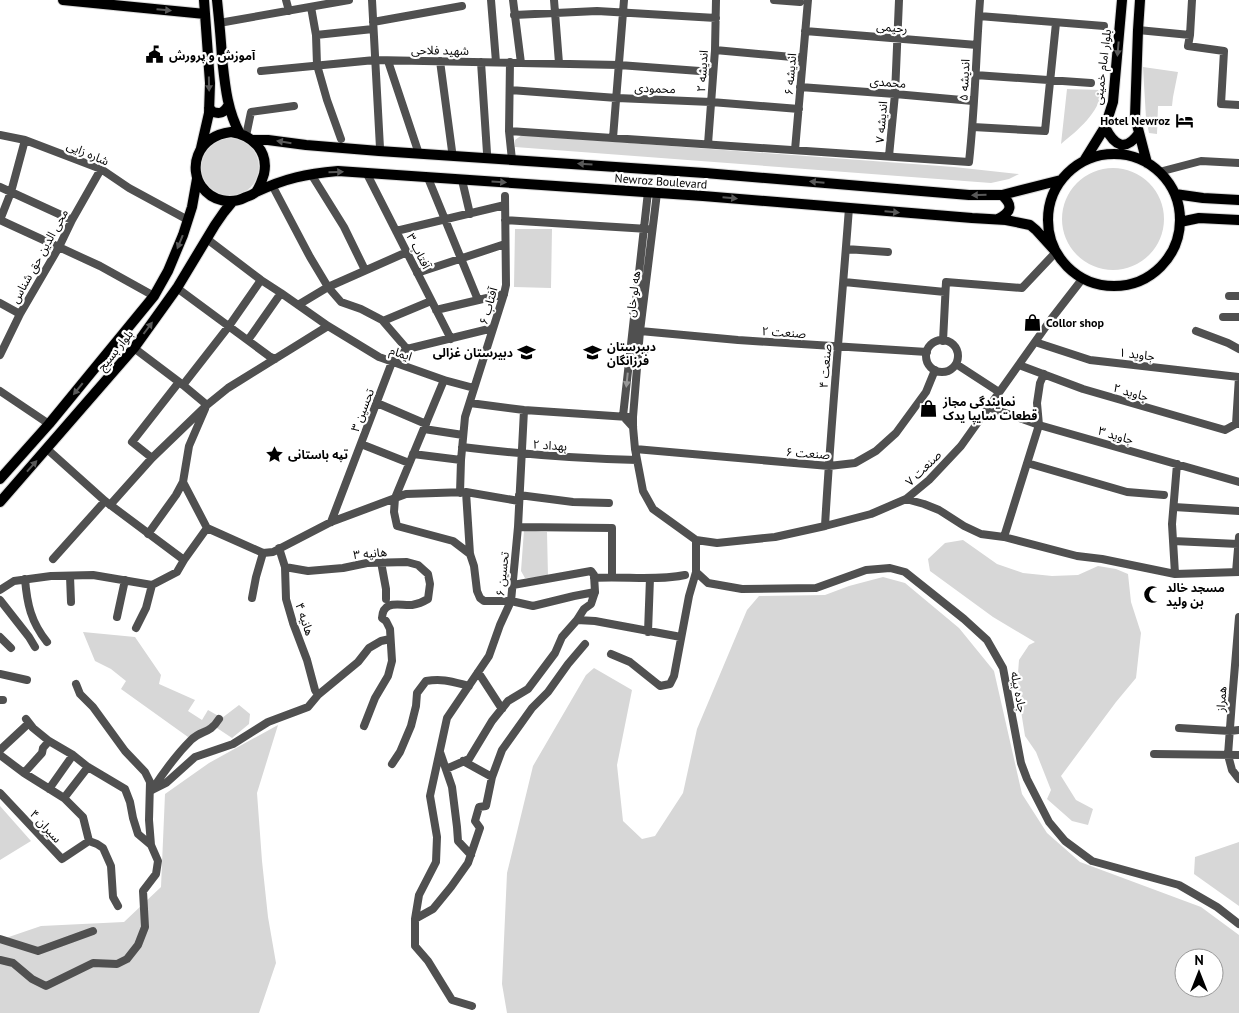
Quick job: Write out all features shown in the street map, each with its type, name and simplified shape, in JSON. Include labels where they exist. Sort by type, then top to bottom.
[{"type":"main road","points":[[63,0],[205,14]]},
{"type":"main road","points":[[201,148],[209,108],[210,83],[204,0]]},
{"type":"main road","points":[[217,0],[228,106],[234,123],[259,148],[264,158],[265,170],[256,192],[242,200],[224,201],[208,194],[197,178],[195,168],[196,158],[201,148],[206,142],[222,133],[231,132],[246,136]]},
{"type":"main road","name":"بلوار امام خمینی","points":[[1084,161],[1105,127],[1113,102],[1122,0]]},
{"type":"main road","points":[[1140,0],[1135,117],[1147,163]]},
{"type":"main road","points":[[209,108],[213,112],[222,113],[228,106]]},
{"type":"main road","points":[[1105,127],[1110,137],[1116,143],[1126,145],[1134,141],[1139,133]]},
{"type":"main road","name":"Newroz Boulevard","points":[[246,136],[306,146],[715,173],[969,195],[1002,195],[1061,180]]},
{"type":"main road","points":[[1116,154],[1132,157],[1147,163],[1170,184],[1178,203],[1180,222],[1177,240],[1170,256],[1151,275],[1135,282],[1118,286],[1100,284],[1083,278],[1068,267],[1056,252],[1051,240],[1048,216],[1052,197],[1061,180],[1084,161],[1105,155],[1116,154]]},
{"type":"main road","name":"Newroz Boulevard","points":[[256,192],[272,184],[294,177],[338,171],[652,193],[1006,220],[1030,226],[1056,252]]},
{"type":"main road","name":"بلوار بسیج","points":[[0,479],[49,424],[154,296],[168,271],[183,235],[192,207],[197,178]]},
{"type":"main road","points":[[1175,194],[1208,199],[1239,200]]},
{"type":"main road","points":[[998,219],[1006,215],[1009,208],[1009,202],[1002,195]]},
{"type":"main road","points":[[1208,199],[1203,205],[1203,209],[1205,216],[1209,218]]},
{"type":"main road","name":"بلوار بسیج","points":[[0,502],[134,348],[177,288],[224,212],[233,202]]},
{"type":"main road","points":[[1180,222],[1199,218],[1239,220]]},
{"type":"main road","points":[[168,271],[183,278]]},
{"type":"street","points":[[286,0],[289,11]]},
{"type":"street","points":[[220,23],[311,7],[326,2],[349,0]]},
{"type":"street","points":[[372,0],[380,148]]},
{"type":"street","points":[[490,0],[496,62]]},
{"type":"street","points":[[512,0],[521,62]]},
{"type":"street","points":[[554,0],[559,63]]},
{"type":"street","points":[[613,138],[624,0]]},
{"type":"street","name":"اندیشه ۲","points":[[708,144],[715,50],[716,0]]},
{"type":"street","points":[[774,0],[804,1]]},
{"type":"street","name":"اندیشه ۷","points":[[889,156],[895,94],[899,0]]},
{"type":"street","name":"اندیشه ۵","points":[[889,156],[969,162],[973,127],[980,0]]},
{"type":"street","points":[[1192,0],[1188,46],[1224,52],[1221,104],[1239,105]]},
{"type":"street","name":"اندیشه ۶","points":[[795,150],[805,30],[804,1]]},
{"type":"street","points":[[316,35],[373,26],[462,6]]},
{"type":"street","points":[[311,7],[316,35],[317,65],[341,139]]},
{"type":"street","points":[[514,15],[597,11],[716,18]]},
{"type":"street","points":[[979,16],[1104,26]]},
{"type":"street","points":[[973,127],[1045,131],[1056,23]]},
{"type":"street","name":"رحیمی","points":[[805,30],[977,45]]},
{"type":"street","points":[[1138,30],[1190,35]]},
{"type":"street","points":[[715,50],[803,58]]},
{"type":"street","name":"شهید فلاحی","points":[[261,71],[375,60],[620,65],[713,72]]},
{"type":"street","points":[[388,61],[418,151]]},
{"type":"street","points":[[440,61],[452,151]]},
{"type":"street","points":[[481,62],[487,153]]},
{"type":"street","points":[[510,62],[509,131],[512,160]]},
{"type":"street","points":[[975,75],[1091,83]]},
{"type":"street","name":"محمدی","points":[[800,87],[973,101]]},
{"type":"street","name":"محمودی","points":[[510,90],[799,109]]},
{"type":"street","points":[[246,136],[251,112],[294,106]]},
{"type":"street","points":[[509,131],[889,156]]},
{"type":"street","name":"شاره زایی","points":[[0,136],[25,140],[101,170],[129,188],[188,220]]},
{"type":"street","points":[[25,140],[11,192],[0,220],[100,266],[154,296]]},
{"type":"street","points":[[1159,172],[1201,161],[1239,163]]},
{"type":"street","name":"محی الدین حق شناس","points":[[0,355],[20,314],[101,170]]},
{"type":"street","points":[[312,174],[344,227],[365,270]]},
{"type":"street","name":"آفتاب ۳","points":[[367,174],[451,339]]},
{"type":"street","points":[[428,178],[478,300]]},
{"type":"street","points":[[462,180],[470,214]]},
{"type":"street","points":[[272,184],[306,250],[328,287],[341,302],[361,309],[383,321],[407,349]]},
{"type":"street","points":[[0,187],[72,220]]},
{"type":"street","points":[[611,654],[630,662],[660,686],[670,684],[674,676],[696,572],[696,540],[653,509],[643,491],[636,460],[633,427],[624,416],[652,193]]},
{"type":"street","name":"آفتاب ۶","points":[[474,388],[506,285],[505,196]]},
{"type":"street","points":[[396,231],[505,205]]},
{"type":"street","name":"صنعت ۴","points":[[825,526],[848,208]]},
{"type":"street","points":[[505,220],[648,229]]},
{"type":"street","name":"هه لو خان","points":[[633,427],[648,229]]},
{"type":"street","name":"ایمام","points":[[207,239],[261,280],[328,326],[379,357],[444,380],[474,388]]},
{"type":"street","points":[[418,273],[505,244]]},
{"type":"street","points":[[846,249],[888,252]]},
{"type":"street","points":[[298,305],[328,287],[406,252]]},
{"type":"street","points":[[943,341],[946,282],[1022,288],[1056,252]]},
{"type":"street","name":"صنعت ۷","points":[[696,540],[717,543],[775,537],[871,514],[906,499],[929,480],[961,446],[1052,318],[1083,278]]},
{"type":"street","points":[[152,458],[132,442],[229,326],[261,280]]},
{"type":"street","points":[[844,282],[945,292]]},
{"type":"street","points":[[177,288],[275,359]]},
{"type":"street","points":[[248,340],[281,293]]},
{"type":"street","points":[[436,310],[504,294]]},
{"type":"street","points":[[1229,296],[1239,296]]},
{"type":"street","points":[[383,321],[432,301]]},
{"type":"street","points":[[0,303],[20,314]]},
{"type":"street","points":[[1223,317],[1239,317]]},
{"type":"street","points":[[53,559],[207,405],[228,388],[328,326]]},
{"type":"street","points":[[392,362],[407,349],[493,328]]},
{"type":"street","name":"صنعت ۲","points":[[640,331],[738,340],[927,352]]},
{"type":"street","points":[[1196,331],[1239,349]]},
{"type":"street","points":[[935,342],[950,342],[957,350],[956,364],[951,370],[946,372],[935,370],[928,363],[927,352],[935,342]]},
{"type":"street","name":"جاوید ۱","points":[[1035,342],[1090,360],[1239,377]]},
{"type":"street","points":[[134,348],[207,405]]},
{"type":"street","name":"تحسین ۳","points":[[331,522],[392,362]]},
{"type":"street","points":[[956,364],[999,392]]},
{"type":"street","name":"جاوید ۲","points":[[1019,365],[1083,389],[1225,430],[1238,424]]},
{"type":"street","name":"صنعت ۶","points":[[635,449],[829,466],[854,463],[876,451],[896,433],[926,392],[935,370]]},
{"type":"street","points":[[1004,537],[1039,425],[1036,403],[1044,374]]},
{"type":"street","points":[[1238,424],[1239,377]]},
{"type":"street","points":[[444,380],[395,498],[394,512],[397,526],[453,541],[470,554]]},
{"type":"street","points":[[474,388],[466,417],[461,460],[470,554],[480,598],[484,601],[511,601],[533,606],[595,592]]},
{"type":"street","points":[[0,390],[49,424]]},
{"type":"street","points":[[376,403],[425,426],[463,435]]},
{"type":"street","points":[[470,403],[524,410],[633,417]]},
{"type":"street","points":[[148,534],[176,495],[182,482],[189,446],[207,405]]},
{"type":"street","name":"جاوید ۳","points":[[988,407],[1039,425],[1239,482]]},
{"type":"street","name":"تحسین ۶","points":[[472,1006],[452,1000],[428,962],[415,946],[415,919],[419,895],[436,862],[437,837],[430,796],[448,718],[489,656],[511,601],[518,527],[524,410]]},
{"type":"street","points":[[361,444],[409,463]]},
{"type":"street","name":"بهداد ۲","points":[[462,447],[521,454],[636,460]]},
{"type":"street","points":[[47,449],[108,503],[184,560]]},
{"type":"street","points":[[413,454],[461,460]]},
{"type":"street","points":[[1027,463],[1127,492],[1164,495]]},
{"type":"street","points":[[1175,574],[1172,524],[1177,464]]},
{"type":"street","points":[[182,482],[206,528],[263,553],[272,552],[331,522],[406,494],[463,493],[608,503]]},
{"type":"street","points":[[906,499],[939,510],[981,534],[1004,537],[1077,556],[1102,559],[1175,574],[1238,572],[1239,540],[1173,542]]},
{"type":"street","points":[[1174,507],[1239,511]]},
{"type":"street","points":[[518,527],[612,528],[612,576]]},
{"type":"street","points":[[0,590],[14,581],[25,579],[93,575],[152,585],[177,572],[206,528]]},
{"type":"street","name":"هانیه ۴","points":[[279,548],[285,567],[286,599],[318,695]]},
{"type":"street","points":[[252,598],[263,553]]},
{"type":"street","points":[[381,562],[386,599]]},
{"type":"street","name":"هانیه ۳","points":[[285,567],[308,571],[381,562],[407,562],[418,565],[428,574],[430,584],[428,599],[420,604],[394,604],[386,607],[382,618],[390,629],[390,639]]},
{"type":"street","name":"جاده بیله","points":[[696,572],[708,583],[742,589],[816,588],[866,570],[890,568],[905,572],[964,619],[986,640],[1003,668],[1021,763],[1049,822],[1065,841],[1092,861],[1179,885],[1217,907],[1239,924]]},
{"type":"street","points":[[446,769],[469,759],[492,721],[508,701],[528,689],[555,653],[562,637],[584,609],[592,604],[595,592],[593,573],[588,571],[513,585]]},
{"type":"street","points":[[594,578],[612,576],[650,578],[685,575]]},
{"type":"street","points":[[70,576],[71,602]]},
{"type":"street","points":[[648,632],[650,578]]},
{"type":"street","points":[[25,579],[28,608],[39,632],[47,642]]},
{"type":"street","points":[[117,617],[125,580]]},
{"type":"street","points":[[136,628],[146,608],[152,585]]},
{"type":"street","points":[[0,600],[35,647]]},
{"type":"street","name":"همراز","points":[[1239,617],[1235,701],[1228,755],[1232,770],[1239,779]]},
{"type":"street","points":[[577,620],[595,621],[681,637]]},
{"type":"street","points":[[0,637],[11,648]]},
{"type":"street","points":[[150,791],[166,783],[195,757],[233,744],[268,722],[308,707],[318,695],[358,662],[369,648],[381,641],[390,639],[392,661],[388,676],[375,698],[364,726]]},
{"type":"street","points":[[415,919],[433,909],[468,863],[480,828],[475,821],[479,807],[486,806],[492,776],[502,750],[532,708],[548,692],[585,644]]},
{"type":"street","points":[[478,672],[502,709]]},
{"type":"street","points":[[0,674],[27,680]]},
{"type":"street","points":[[392,764],[400,752],[411,726],[418,693],[426,681],[450,680],[469,686]]},
{"type":"street","points":[[0,960],[13,963],[32,979],[46,986],[93,963],[117,964],[127,959],[138,944],[145,927],[143,891],[156,874],[158,861],[151,845],[149,820],[150,782],[145,772],[125,750],[93,707],[80,694],[76,684]]},
{"type":"street","points":[[150,791],[192,739],[210,730],[215,726],[218,719]]},
{"type":"street","points":[[0,750],[28,721],[33,728],[49,741],[125,790],[138,834],[151,845]]},
{"type":"street","points":[[1179,728],[1239,730]]},
{"type":"street","points":[[24,773],[42,753],[43,748],[49,741]]},
{"type":"street","points":[[440,752],[452,787],[458,841],[471,855]]},
{"type":"street","points":[[1154,754],[1239,755]]},
{"type":"street","points":[[0,755],[24,773],[64,798],[83,817],[89,841],[103,848],[111,866],[113,898],[118,906]]},
{"type":"street","points":[[49,789],[73,755]]},
{"type":"street","points":[[463,761],[492,776]]},
{"type":"street","points":[[64,798],[88,767]]},
{"type":"street","name":"سیران ۴","points":[[0,793],[62,859],[89,841]]},
{"type":"street","points":[[0,939],[38,951],[94,930]]},
{"type":"shaded area","points":[[1143,67],[1178,72],[1172,106],[1158,106],[1157,134],[1149,133],[1146,118]]},
{"type":"shaded area","points":[[1067,89],[1102,90],[1097,106],[1092,114],[1081,127],[1061,144]]},
{"type":"shaded area","points":[[522,135],[954,167],[1019,174],[1009,179],[991,183],[515,147],[515,140]]},
{"type":"shaded area","points":[[230,138],[241,140],[251,146],[257,156],[259,167],[257,178],[251,188],[241,194],[230,196],[219,194],[209,188],[203,178],[201,167],[203,156],[209,146],[219,140]]},
{"type":"shaded area","points":[[1113,168],[1133,172],[1149,183],[1160,199],[1164,219],[1160,239],[1149,255],[1133,266],[1113,270],[1093,266],[1077,255],[1066,239],[1062,219],[1066,199],[1077,183],[1093,172]]},
{"type":"shaded area","points":[[515,229],[552,229],[551,288],[514,287]]},
{"type":"shaded area","points":[[524,530],[547,532],[548,577],[525,578],[521,571]]},
{"type":"shaded area","points":[[963,540],[997,564],[1023,573],[1052,576],[1078,575],[1098,566],[1116,569],[1128,574],[1131,602],[1141,633],[1136,678],[1061,776],[1076,800],[1093,809],[1088,825],[1072,821],[1047,799],[1051,790],[1036,752],[1025,736],[1017,686],[1019,660],[1029,645],[1035,642],[993,617],[930,571],[928,559],[945,543]]},
{"type":"shaded area","points":[[883,577],[905,583],[959,628],[994,671],[1022,794],[1047,833],[1080,862],[1201,907],[1239,935],[1239,1013],[507,1013],[502,984],[507,873],[533,766],[586,675],[594,668],[632,690],[617,765],[623,821],[642,839],[655,836],[683,793],[697,729],[747,610],[759,596],[825,595]]},
{"type":"shaded area","points":[[83,632],[135,637],[161,675],[159,684],[195,700],[188,711],[202,720],[208,710],[222,718],[239,705],[250,714],[249,724],[232,738],[211,724],[188,737],[121,689],[126,681],[111,669],[95,661]]},
{"type":"shaded area","points":[[278,725],[257,793],[268,917],[276,963],[259,1013],[0,1013],[0,940],[41,926],[124,922],[161,887],[165,794],[209,763]]},
{"type":"shaded area","points":[[0,806],[31,841],[0,860]]},
{"type":"shaded area","points":[[1239,842],[1239,906],[1194,874],[1195,857]]},
{"type":"place","name":"آموزش و پرورش","points":[[155,55]]},
{"type":"place","name":"Hotel Newroz","points":[[1184,120]]},
{"type":"place","name":"Collor shop","points":[[1032,322]]},
{"type":"place","name":"دبیرستان غزالی","points":[[527,352]]},
{"type":"place","name":"دبیرستان فرزانگان","points":[[593,353]]},
{"type":"place","name":"نمایندگی مجاز قطعات سایپا یدک","points":[[929,408]]},
{"type":"place","name":"تپه باستانی","points":[[274,454]]},
{"type":"place","name":"مسجد خالد بن ولید","points":[[1152,594]]}]
